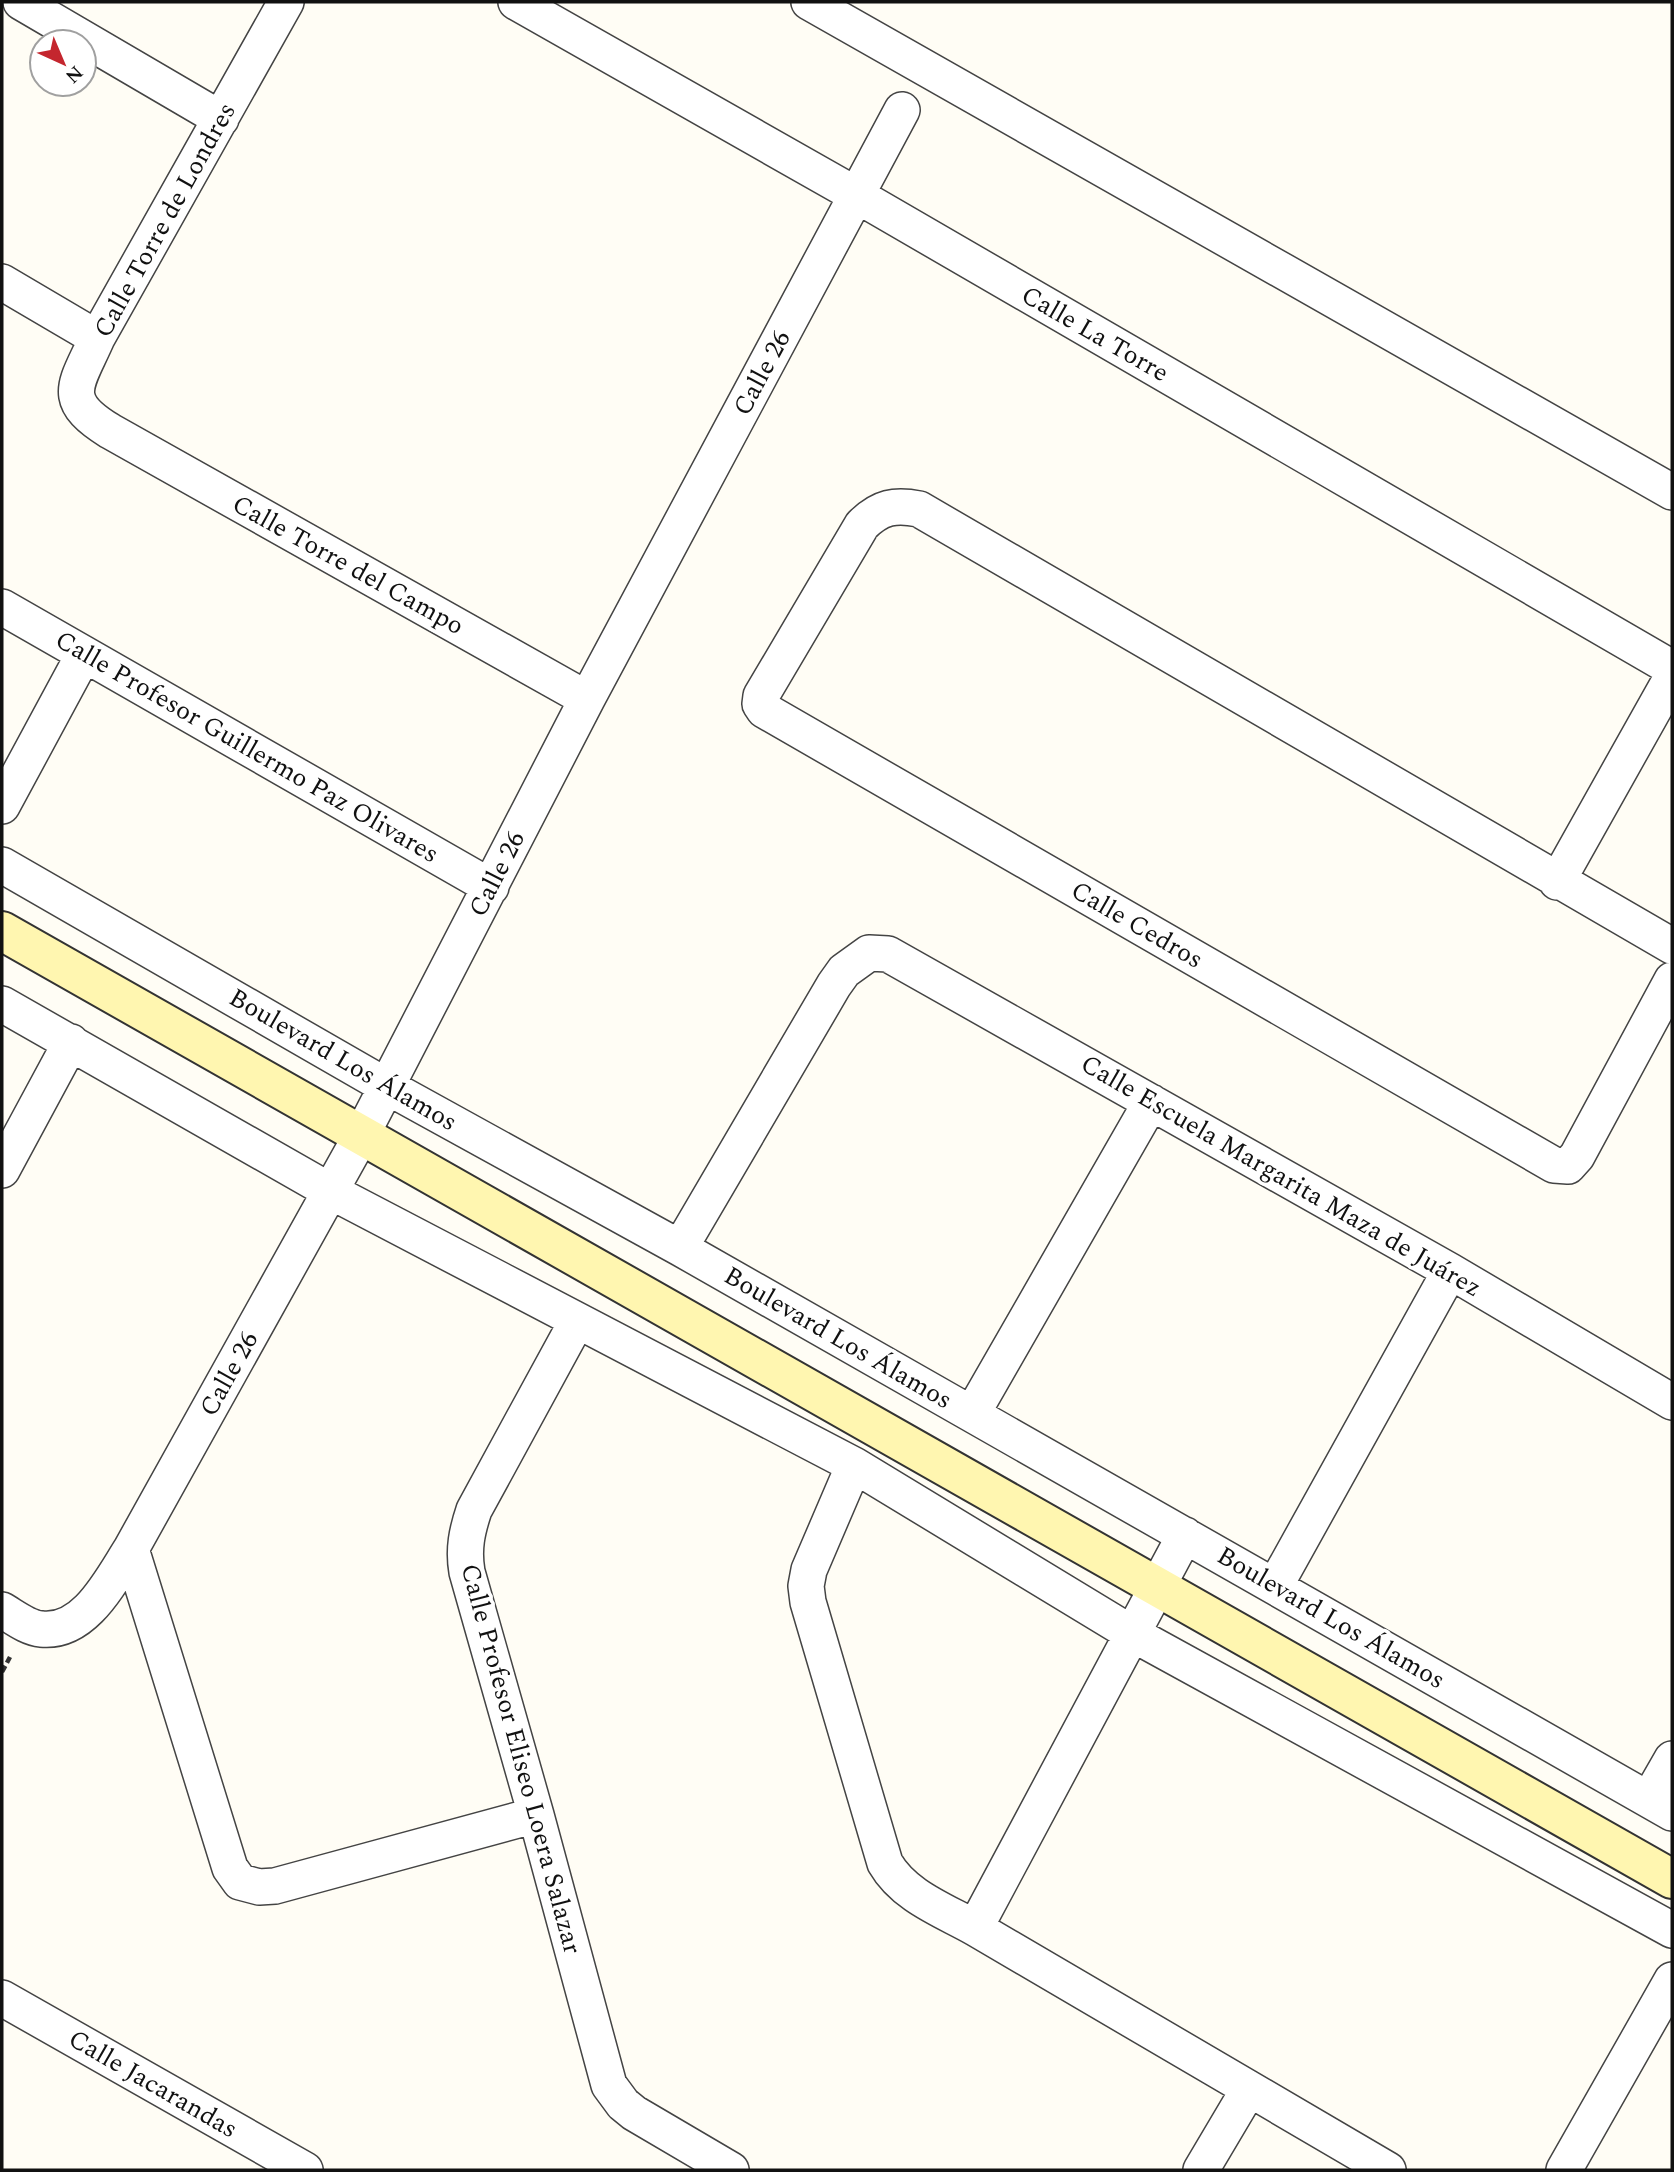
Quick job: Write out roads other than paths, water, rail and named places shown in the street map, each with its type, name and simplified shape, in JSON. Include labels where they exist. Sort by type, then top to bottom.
[{"type":"street","points":[[21,2],[221,119]]},
{"type":"street","name":"Calle Torre de Londres","points":[[110,431],[90,419],[75,398],[75,387],[97,338],[286,2]]},
{"type":"street","name":"Calle La Torre","points":[[516,2],[858,196],[1672,668]]},
{"type":"street","points":[[808,2],[1672,492]]},
{"type":"street","name":"Calle 26","points":[[2,1610],[39,1629],[67,1625],[86,1612],[100,1597],[131,1549],[360,1136],[587,699],[902,110]]},
{"type":"street","points":[[2,282],[97,338]]},
{"type":"street","name":"Calle Torre del Campo","points":[[110,431],[587,699]]},
{"type":"street","name":"Calle Cedros","points":[[1557,881],[919,509],[892,506],[879,511],[862,525],[761,696],[760,704],[764,710],[1554,1165],[1568,1166],[1577,1156],[1672,980]]},
{"type":"street","name":"Calle Profesor Guillermo Paz Olivares","points":[[2,607],[491,887]]},
{"type":"street","points":[[2,807],[84,654]]},
{"type":"street","points":[[1672,677],[1557,881],[1672,946]]},
{"type":"street","name":"Boulevard Los Álamos","points":[[2,865],[386,1086],[680,1248],[1661,1806]]},
{"type":"street","points":[[2,932],[1672,1879]]},
{"type":"street","name":"Calle Escuela Margarita Maza de Juárez","points":[[680,1248],[834,985],[844,971],[869,953],[888,954],[1450,1271],[1672,1402]]},
{"type":"street","points":[[2,1004],[330,1191],[854,1465],[1130,1633],[1672,1930]]},
{"type":"street","points":[[2,1170],[71,1042]]},
{"type":"street","points":[[972,1414],[1151,1102]]},
{"type":"street","points":[[1275,1586],[1450,1271]]},
{"type":"street","name":"Calle Profesor Eliseo Loera Salazar","points":[[577,1321],[474,1510],[464,1555],[467,1572],[537,1815],[606,2077],[623,2104],[641,2118],[732,2170]]},
{"type":"street","points":[[854,1465],[809,1570],[806,1586],[808,1602],[885,1863],[896,1881],[906,1890],[1388,2170]]},
{"type":"street","points":[[975,1928],[1130,1633],[1185,1535]]},
{"type":"street","points":[[131,1549],[230,1868],[240,1882],[251,1886],[275,1886],[537,1815]]},
{"type":"street","points":[[1661,1806],[1672,1759]]},
{"type":"street","points":[[1564,2170],[1672,1980]]},
{"type":"street","name":"Calle Jacarandas","points":[[2,1998],[305,2170]]},
{"type":"street","points":[[1201,2170],[1249,2089]]}]
